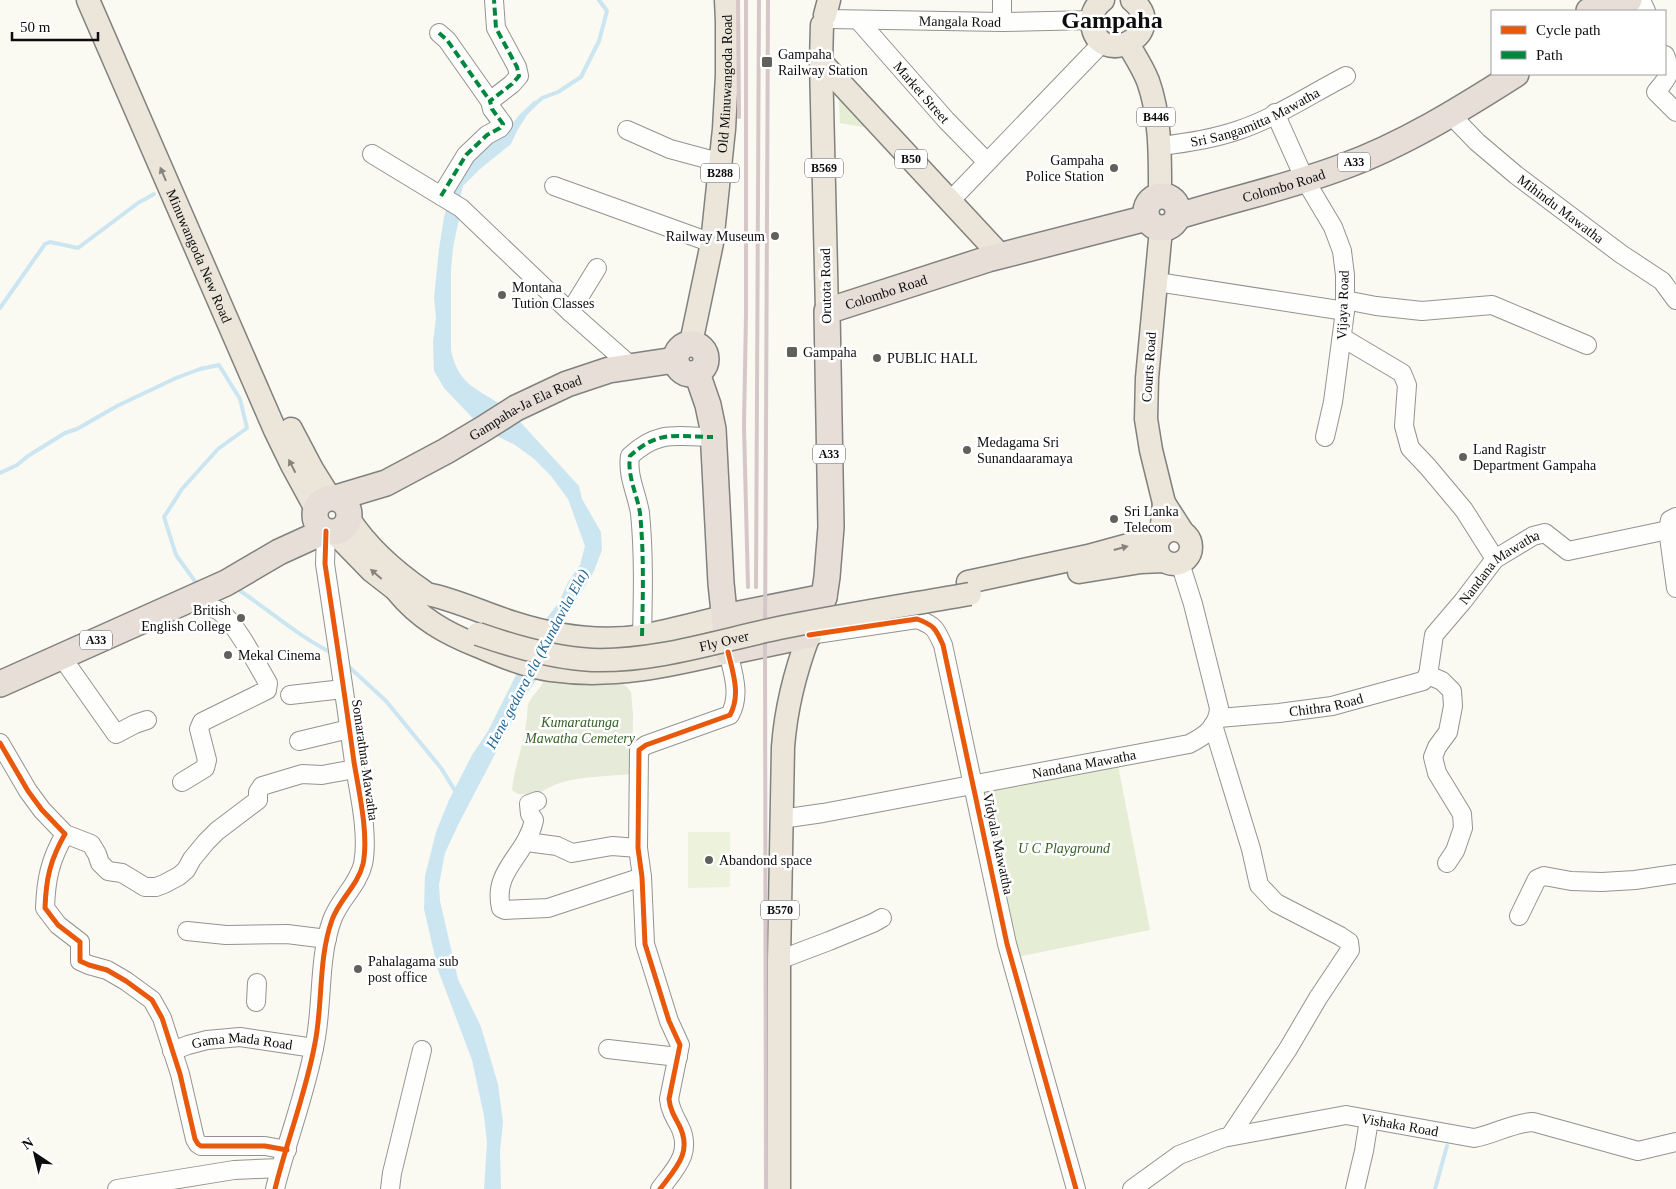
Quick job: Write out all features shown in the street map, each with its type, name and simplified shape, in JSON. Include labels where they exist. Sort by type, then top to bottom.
[{"type":"highway","points":[[1591,10],[1606,0]]},
{"type":"highway","points":[[1614,10],[1630,0]]},
{"type":"highway","name":"Colombo Road","points":[[827,311],[1001,256],[1364,158],[1410,136],[1492,75]]},
{"type":"highway","name":"Colombo Road","points":[[1446,108],[1514,75]]},
{"type":"highway","name":"Orutota Road","points":[[809,635],[824,597],[830,527],[827,311]]},
{"type":"highway","points":[[683,352],[702,348],[706,356],[704,366],[697,372],[708,405],[713,437],[724,617],[728,652],[809,635]]},
{"type":"highway","name":"Gampaha-Ja Ela Road","points":[[0,684],[226,583],[279,552],[386,483],[484,429],[516,408],[566,384],[683,352]]},
{"type":"highway","points":[[724,617],[824,597]]},
{"type":"main road","name":"Minuwangoda New Road","points":[[88,0],[271,421],[292,465],[331,517]]},
{"type":"main road","name":"Minuwangoda New Road","points":[[104,0],[331,517]]},
{"type":"main road","name":"Old Minuwangoda Road","points":[[683,352],[712,243],[721,161],[727,75],[728,22],[726,0]]},
{"type":"main road","points":[[1103,0],[1096,8],[1092,20],[1094,31],[1103,42],[1115,46],[1128,44],[1138,34],[1142,26],[1135,5],[1156,0]]},
{"type":"main road","name":"Orutota Road","points":[[826,15],[821,62],[827,311]]},
{"type":"main road","name":"B446","points":[[1128,44],[1148,80],[1152,97],[1160,146],[1164,212]]},
{"type":"main road","name":"B50","points":[[821,62],[1001,256]]},
{"type":"main road","name":"Courts Road","points":[[1164,212],[1147,378],[1146,419],[1151,450],[1164,503],[1182,531]]},
{"type":"main road","name":"Courts Road","points":[[1161,536],[1164,503]]},
{"type":"main road","points":[[331,517],[362,562],[397,591],[435,614],[480,629]]},
{"type":"main road","points":[[331,517],[359,533],[380,557],[404,578],[459,613],[480,629]]},
{"type":"main road","points":[[1171,530],[1182,531],[1192,545],[1189,556],[1172,562],[1141,562],[1006,581],[1161,536],[1171,530]]},
{"type":"main road","points":[[1161,536],[1157,546],[1160,557],[1172,562]]},
{"type":"main road","name":"Fly Over","points":[[480,629],[518,648],[555,656],[615,660],[662,654],[1006,581]]},
{"type":"main road","points":[[397,591],[420,616],[438,626],[473,644],[514,660],[550,670],[597,674],[642,671],[728,652]]},
{"type":"main road","points":[[428,594],[442,596],[495,617],[533,628],[597,639],[642,636],[724,617]]},
{"type":"main road","name":"B570","points":[[779,1189],[779,960],[783,747],[786,717],[796,670],[809,635]]},
{"type":"street","points":[[490,100],[512,84],[519,76],[517,67],[496,28],[494,0]]},
{"type":"street","points":[[1002,0],[1002,22]]},
{"type":"street","name":"Mangala Road","points":[[826,15],[859,21],[1002,22],[1092,20]]},
{"type":"street","name":"Market Street","points":[[859,21],[946,120],[987,162]]},
{"type":"street","points":[[439,33],[447,40],[490,100],[492,109],[503,124],[500,128],[487,135],[466,155],[450,201]]},
{"type":"street","points":[[951,200],[1103,42]]},
{"type":"street","points":[[1666,57],[1670,66],[1667,78],[1656,92],[1676,112]]},
{"type":"street","name":"Sri Sangamitta Mawatha","points":[[1160,146],[1197,142],[1240,130],[1346,76]]},
{"type":"street","name":"Mihindu Mawatha","points":[[1446,108],[1477,142],[1516,175],[1621,254],[1662,281],[1676,300]]},
{"type":"street","name":"Vijaya Road","points":[[1275,113],[1303,174],[1333,227],[1342,251],[1345,275],[1343,338],[1333,402],[1325,437]]},
{"type":"street","points":[[628,130],[670,149],[721,161]]},
{"type":"street","points":[[372,154],[450,201],[631,366]]},
{"type":"street","points":[[554,186],[712,243]]},
{"type":"street","points":[[570,312],[597,268]]},
{"type":"street","points":[[1157,282],[1345,306],[1376,306],[1422,311],[1492,304],[1587,345]]},
{"type":"street","points":[[1343,338],[1402,373],[1407,385],[1404,426],[1410,448],[1464,510],[1495,558]]},
{"type":"street","points":[[642,636],[640,520],[629,463],[630,456],[650,441],[670,435],[713,437]]},
{"type":"street","name":"Somarathna Mawatha","points":[[275,1189],[303,1096],[314,1048],[319,993],[332,919],[353,887],[363,864],[364,835],[324,564],[331,517]]},
{"type":"street","points":[[1672,524],[1676,588]]},
{"type":"street","name":"Nandana Mawatha","points":[[1428,675],[1434,634],[1463,602],[1495,558],[1533,536],[1545,533],[1568,551],[1616,542],[1672,524]]},
{"type":"street","points":[[1172,562],[1193,604],[1219,708],[1216,722],[1252,850],[1259,885],[1276,903],[1349,942],[1350,950],[1318,998],[1288,1049],[1230,1136]]},
{"type":"street","points":[[182,782],[205,768],[208,760],[199,729],[202,722],[267,690],[268,683],[238,632],[221,612],[189,600]]},
{"type":"street","name":"Vidyala Mawattha","points":[[809,635],[917,619],[930,624],[937,630],[944,645],[1007,944],[1076,1189]]},
{"type":"street","points":[[660,1189],[682,1159],[686,1145],[669,1099],[680,1045],[669,1021],[645,944],[642,877],[638,848],[640,750],[646,745],[730,715],[735,707],[736,684],[728,652]]},
{"type":"street","points":[[61,656],[116,734],[147,720]]},
{"type":"street","points":[[1428,675],[1442,681],[1452,691],[1453,706],[1448,732],[1437,747],[1433,757],[1437,773],[1462,814],[1463,828],[1456,851],[1447,863]]},
{"type":"street","name":"Chithra Road","points":[[1216,722],[1332,706],[1423,680],[1428,675]]},
{"type":"street","points":[[290,695],[343,689]]},
{"type":"street","name":"Nandana Mawatha","points":[[781,819],[824,814],[1189,744],[1205,736],[1216,722]]},
{"type":"street","points":[[299,741],[350,730]]},
{"type":"street","points":[[0,743],[28,791],[42,810],[65,834],[91,844],[100,864],[108,871],[122,873],[145,887],[156,887],[179,876],[186,870],[192,859],[217,831],[258,800],[258,792],[262,786],[302,774],[322,775],[355,768]]},
{"type":"street","points":[[537,801],[529,804],[530,814],[534,820],[527,842],[505,873],[501,882],[501,908],[505,910],[548,908],[642,877]]},
{"type":"street","name":"Gama Mada Road","points":[[65,834],[49,869],[46,883],[45,908],[58,924],[80,942],[80,961],[107,970],[152,1000],[162,1018],[198,1144],[201,1146],[265,1146],[287,1150]]},
{"type":"street","points":[[527,842],[557,846],[572,853],[612,846],[638,848]]},
{"type":"street","points":[[1519,916],[1537,879],[1544,876],[1571,881],[1602,882],[1676,874]]},
{"type":"street","points":[[779,960],[882,918]]},
{"type":"street","points":[[187,931],[226,935],[287,934],[327,939]]},
{"type":"street","points":[[256,1002],[257,983]]},
{"type":"street","name":"Gama Mada Road","points":[[172,1051],[207,1040],[240,1037],[314,1048]]},
{"type":"street","points":[[608,1049],[678,1057]]},
{"type":"street","points":[[390,1189],[396,1155],[412,1098],[422,1050]]},
{"type":"street","name":"Vishaka Road","points":[[1140,1187],[1179,1155],[1230,1136],[1346,1115],[1474,1138],[1486,1136],[1520,1122],[1533,1122],[1638,1151],[1676,1142]]},
{"type":"street","points":[[1354,1189],[1364,1151],[1369,1120]]},
{"type":"street","points":[[117,1189],[234,1170],[280,1168]]},
{"type":"green space","points":[[838,83],[879,130],[840,123]]},
{"type":"green space","name":"Kumaratunga Mawatha Cemetery","points":[[544,679],[619,682],[626,686],[631,692],[633,714],[632,774],[570,780],[547,788],[538,795],[518,794],[512,790],[525,733],[528,705]]},
{"type":"green space","name":"U C Playground","points":[[1118,765],[1150,930],[1017,957],[981,792]]},
{"type":"green space","name":"Abandond space","points":[[688,832],[730,832],[730,887],[688,888]]},
{"type":"water","points":[[535,100],[537,105],[527,115],[511,144],[480,169],[463,186],[451,270],[451,350],[460,374],[467,382],[513,414],[579,486],[582,499],[601,532],[602,550],[594,571],[564,621],[539,676],[527,693],[459,823],[445,853],[439,885],[440,901],[458,979],[481,1027],[498,1084],[503,1122],[500,1151],[501,1189],[484,1189],[487,1143],[484,1116],[472,1060],[438,970],[424,909],[425,876],[436,832],[449,800],[472,755],[488,731],[540,627],[559,602],[568,582],[580,565],[585,546],[568,499],[551,476],[533,458],[515,445],[483,429],[444,388],[434,371],[433,342],[436,318],[434,298],[444,217],[453,184],[481,150],[503,136],[520,114]]},
{"type":"waterway","name":"Hene gedara ela (Kundavila Ela)","points":[[534,105],[542,98],[558,92],[581,77],[599,41],[607,11],[599,0]]},
{"type":"waterway","points":[[0,308],[45,244],[50,242],[78,248],[138,203],[154,194]]},
{"type":"waterway","points":[[0,473],[17,465],[65,433],[77,429],[117,406],[176,378],[200,369],[219,365],[240,399],[247,428],[218,449],[182,489],[164,517],[176,555],[197,584],[200,585]]},
{"type":"waterway","points":[[236,588],[296,631],[334,654]]},
{"type":"waterway","points":[[347,665],[386,701],[441,768],[457,794]]},
{"type":"waterway","points":[[1435,1189],[1447,1146]]},
{"type":"railway","points":[[738,0],[739,117]]},
{"type":"railway","points":[[746,0],[744,426],[748,587]]},
{"type":"railway","points":[[756,587],[759,0]]},
{"type":"railway","points":[[766,1189],[765,644],[768,0]]},
{"type":"marked path","points":[[441,196],[466,155],[487,135],[500,128],[503,124],[492,109],[490,101],[519,76],[517,67],[496,28],[494,0]]},
{"type":"marked path","points":[[439,33],[447,40],[490,101]]},
{"type":"marked path","points":[[642,636],[643,574],[641,528],[640,513],[631,478],[630,456],[640,447],[660,438],[669,436],[713,437]]},
{"type":"cycle path","points":[[275,1189],[311,1062],[317,1028],[325,950],[332,920],[361,872],[365,853],[363,813],[325,564],[326,531]]},
{"type":"cycle path","points":[[809,635],[917,619],[931,626],[941,640],[1007,944],[1076,1189]]},
{"type":"cycle path","points":[[660,1189],[677,1167],[683,1152],[683,1135],[672,1112],[669,1099],[680,1045],[669,1021],[645,944],[642,877],[638,848],[639,750],[646,745],[730,715],[736,692],[728,652]]},
{"type":"cycle path","points":[[0,743],[28,791],[42,810],[65,834],[50,870],[46,888],[45,908],[58,925],[80,942],[80,961],[107,970],[152,1000],[162,1018],[180,1074],[195,1139],[198,1144],[201,1146],[265,1146],[287,1150]]},
{"type":"place","name":"Gampaha Railway Station","points":[[767,62]]},
{"type":"place","name":"Gampaha Police Station","points":[[1114,168]]},
{"type":"place","name":"Railway Museum","points":[[775,236]]},
{"type":"place","name":"Montana Tution Classes","points":[[502,295]]},
{"type":"place","name":"Gampaha","points":[[792,352]]},
{"type":"place","name":"PUBLIC HALL","points":[[877,358]]},
{"type":"place","name":"Medagama Sri Sunandaaramaya","points":[[967,450]]},
{"type":"place","name":"Land Ragistr Department Gampaha","points":[[1463,457]]},
{"type":"place","name":"Sri Lanka Telecom","points":[[1114,519]]},
{"type":"place","name":"British English College","points":[[241,618]]},
{"type":"place","name":"Mekal Cinema","points":[[228,655]]},
{"type":"place","name":"Abandond space","points":[[709,860]]},
{"type":"place","name":"Pahalagama sub post office","points":[[358,969]]},
{"type":"district","name":"Gampaha","points":[[1112,20]]}]
